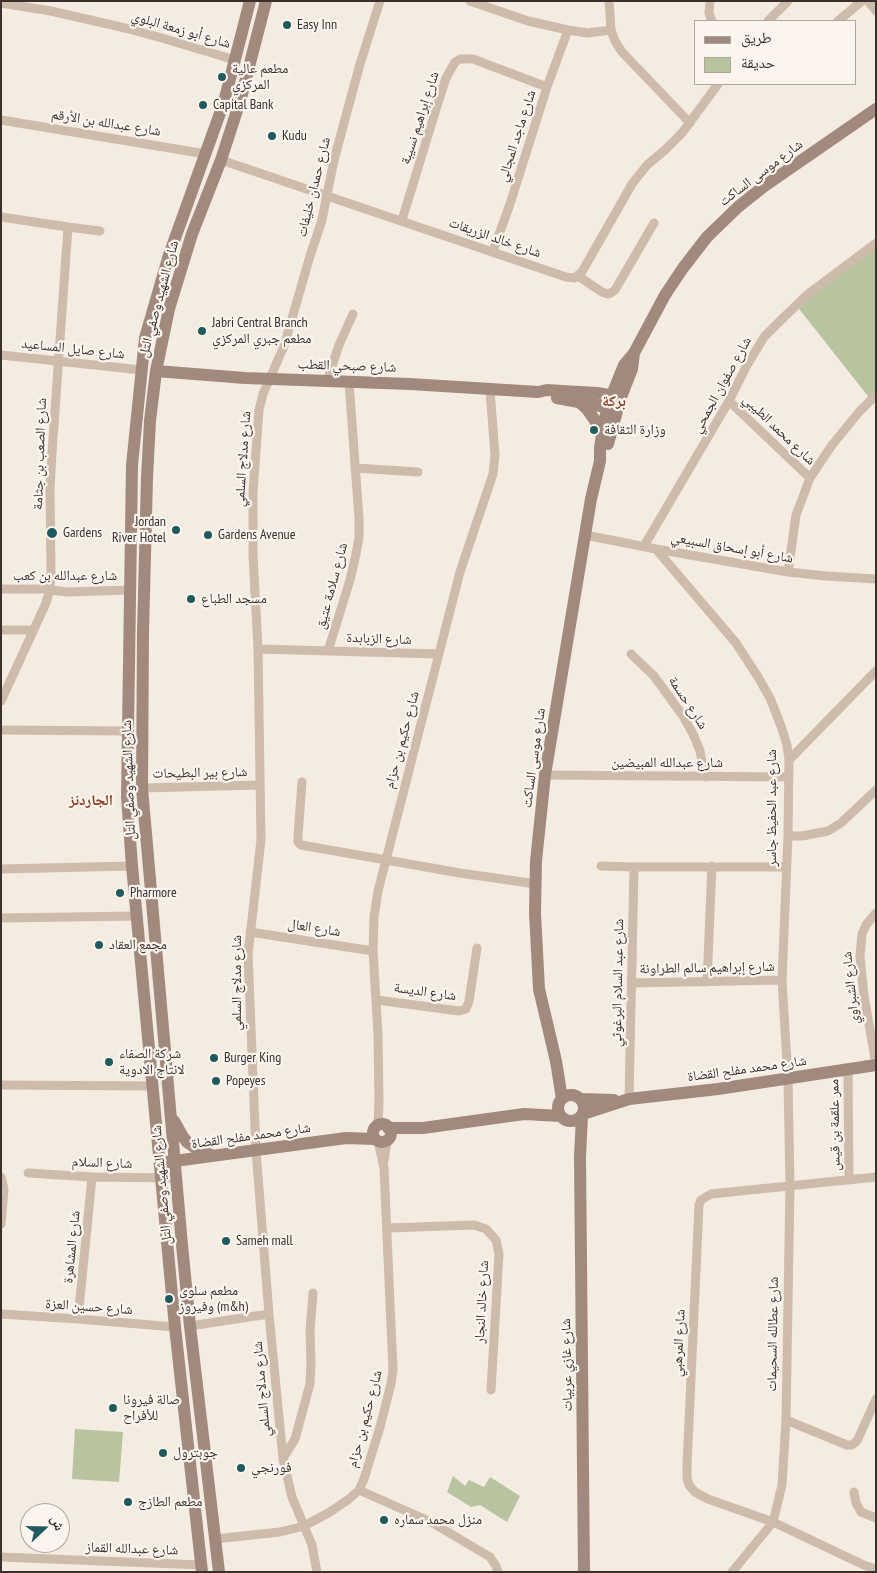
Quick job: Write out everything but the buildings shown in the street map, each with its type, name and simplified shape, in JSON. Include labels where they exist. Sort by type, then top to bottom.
[{"type":"main road","name":"شارع الشهيد وصفي التل","points":[[202,1568],[175,1327],[127,798],[132,465],[145,338],[169,255],[224,102],[250,1]]},
{"type":"main road","name":"شارع الشهيد وصفي التل","points":[[219,1572],[190,1326],[142,788],[147,478],[150,421],[156,371],[169,309],[192,234],[221,160],[241,98],[266,1]]},
{"type":"main road","name":"شارع موسى الساكت","points":[[560,1100],[556,1062],[539,989],[535,913],[536,862],[545,775],[584,535],[600,460],[603,432],[614,402],[632,369],[634,353],[665,295],[683,268],[708,237],[724,220],[763,187],[876,109]]},
{"type":"main road","points":[[178,230],[192,234]]},
{"type":"main road","points":[[169,255],[184,260]]},
{"type":"main road","name":"شارع صبحي القطب","points":[[156,371],[198,375],[410,384],[490,390],[562,391],[614,402]]},
{"type":"main road","name":"شارع صبحي القطب","points":[[538,392],[545,396],[578,401],[614,402]]},
{"type":"main road","points":[[578,401],[587,409],[603,432]]},
{"type":"main road","name":"شارع موسى الساكت","points":[[600,460],[606,451],[614,402]]},
{"type":"main road","name":"شارع موسى الساكت","points":[[556,1062],[578,1097]]},
{"type":"main road","name":"شارع محمد مفلح القضاة","points":[[578,1097],[625,1100],[788,1080],[876,1065]]},
{"type":"main road","points":[[568,1095],[578,1097],[584,1107],[582,1115],[574,1121],[564,1118],[558,1109],[560,1100],[568,1095]]},
{"type":"main road","name":"شارع محمد مفلح القضاة","points":[[160,1163],[524,1114],[560,1100]]},
{"type":"main road","name":"شارع محمد مفلح القضاة","points":[[582,1115],[625,1100]]},
{"type":"main road","points":[[170,1113],[183,1137],[193,1147],[205,1154],[221,1155]]},
{"type":"main road","name":"شارع محمد مفلح القضاة","points":[[524,1114],[564,1118]]},
{"type":"main road","name":"شارع غازي عربيات","points":[[582,1115],[580,1157],[584,1572]]},
{"type":"main road","name":"شارع غازي عربيات","points":[[564,1118],[580,1157]]},
{"type":"street","name":"شارع حمدان خليفات","points":[[270,379],[284,346],[322,220],[334,160],[360,64],[380,1]]},
{"type":"street","points":[[470,1],[528,21],[568,30],[587,32],[611,30]]},
{"type":"street","points":[[609,1],[611,30],[622,52],[690,123]]},
{"type":"street","points":[[710,1],[709,13],[712,20]]},
{"type":"street","points":[[769,20],[788,1]]},
{"type":"street","points":[[839,20],[862,1]]},
{"type":"street","points":[[868,1],[876,11]]},
{"type":"street","name":"شارع أبو زمعة البلوي","points":[[1,3],[51,11],[125,28],[235,60]]},
{"type":"street","name":"شارع ماجد المجالي","points":[[493,251],[547,87],[568,30]]},
{"type":"street","name":"شارع إبراهيم نسيبة","points":[[402,220],[436,106],[446,78],[455,62],[460,59],[473,59],[547,87]]},
{"type":"street","points":[[654,223],[615,290],[611,293],[602,292],[578,276],[584,270],[632,184],[647,165],[674,142],[717,85]]},
{"type":"street","name":"شارع عبدالله بن الأرقم","points":[[1,120],[206,154]]},
{"type":"street","name":"شارع خالد الزريقات","points":[[221,160],[566,277],[574,278],[578,276]]},
{"type":"street","points":[[1,217],[68,228],[100,230]]},
{"type":"street","name":"شارع الصعب بن جثامة","points":[[1,701],[46,603],[50,589],[51,471],[68,228]]},
{"type":"street","name":"شارع صفوان الجمحي","points":[[644,546],[730,401],[756,350],[780,320],[815,288],[876,243]]},
{"type":"street","points":[[327,381],[339,345],[353,314]]},
{"type":"street","name":"شارع صايل المساعيد","points":[[1,355],[141,370]]},
{"type":"street","name":"شارع مدلاج السلمي","points":[[270,379],[262,394],[259,410],[252,493],[258,649],[261,849],[250,932],[248,976],[256,1150],[283,1459],[292,1497],[312,1545],[317,1572]]},
{"type":"street","name":"شارع سلامة عتيق","points":[[328,651],[356,554],[359,537],[350,382]]},
{"type":"street","name":"شارع حكيم بن حزام","points":[[214,1539],[280,1532],[304,1526],[349,1499],[358,1490],[364,1479],[391,1384],[393,1370],[384,1168],[379,1102],[377,1000],[373,951],[374,917],[385,860],[460,572],[493,474],[495,456],[490,390]]},
{"type":"street","points":[[788,572],[796,515],[810,478],[832,445],[859,412],[876,395]]},
{"type":"street","name":"شارع محمد الطيبي","points":[[730,401],[810,478]]},
{"type":"street","points":[[355,468],[418,472]]},
{"type":"street","name":"شارع أبو إسحاق السبيعي","points":[[584,535],[788,572],[876,579]]},
{"type":"street","name":"شارع عبد الحفيظ جاسر","points":[[656,549],[736,643],[770,698],[787,745],[789,760],[788,836],[782,980],[788,1080]]},
{"type":"street","name":"شارع عبدالله بن كعب","points":[[1,589],[50,589],[67,592],[129,590]]},
{"type":"street","points":[[1,630],[33,630]]},
{"type":"street","name":"شارع الزبابدة","points":[[258,649],[439,654]]},
{"type":"street","name":"شارع حسمة","points":[[631,654],[654,676],[683,716],[700,751],[705,776]]},
{"type":"street","points":[[789,760],[876,671]]},
{"type":"street","points":[[1,730],[127,731]]},
{"type":"street","name":"شارع عبدالله المبيضين","points":[[545,775],[788,777]]},
{"type":"street","points":[[302,782],[298,842],[301,845],[498,880],[536,884]]},
{"type":"street","name":"شارع بير البطيحات","points":[[142,788],[259,785]]},
{"type":"street","points":[[788,836],[802,836],[828,831],[840,823],[876,790]]},
{"type":"street","points":[[1,869],[132,866]]},
{"type":"street","points":[[601,866],[786,867]]},
{"type":"street","points":[[706,982],[712,866]]},
{"type":"street","name":"شارع عبد السلام البرغوثي","points":[[625,1100],[632,983],[634,867]]},
{"type":"street","name":"شارع الشبراوي","points":[[876,913],[866,925],[862,934],[860,957],[864,996],[876,1065]]},
{"type":"street","points":[[1,918],[137,916]]},
{"type":"street","name":"شارع العال","points":[[250,932],[373,951]]},
{"type":"street","name":"شارع الديسة","points":[[377,1000],[459,1011],[466,1009],[469,1002],[477,948]]},
{"type":"street","name":"شارع إبراهيم سالم الطراونة","points":[[632,983],[782,980]]},
{"type":"street","name":"ممر علقمة بن قيس","points":[[848,1070],[849,1180]]},
{"type":"street","name":"شارع عطالله السحيمات","points":[[732,1572],[773,1522],[782,1485],[786,1420],[790,1186],[788,1080]]},
{"type":"street","points":[[1,1085],[153,1086]]},
{"type":"street","name":"شارع السلام","points":[[28,1173],[92,1177],[176,1178]]},
{"type":"street","points":[[1,1177],[4,1189],[1,1224]]},
{"type":"street","name":"شارع المشاهرة","points":[[78,1319],[92,1177]]},
{"type":"street","name":"شارع المرهبي","points":[[876,1177],[711,1194],[700,1200],[687,1465],[689,1486],[695,1492],[708,1499],[773,1522],[869,1569],[876,1569]]},
{"type":"street","name":"شارع خالد النجار","points":[[387,1228],[474,1225],[486,1229],[496,1240],[499,1254],[492,1390]]},
{"type":"street","points":[[283,1459],[295,1439],[310,1384],[310,1331],[313,1293]]},
{"type":"street","name":"شارع حسين العزة","points":[[1,1314],[175,1327]]},
{"type":"street","points":[[190,1326],[269,1314]]},
{"type":"street","points":[[786,1420],[846,1445],[852,1445],[857,1441],[876,1399]]},
{"type":"street","points":[[358,1490],[424,1519],[473,1547],[490,1557],[498,1572]]},
{"type":"street","points":[[854,1492],[856,1503],[861,1512],[876,1518]]},
{"type":"street","name":"شارع عبدالله القماز","points":[[1,1557],[125,1567],[202,1568]]},
{"type":"green space","points":[[876,243],[876,395],[871,400],[796,305]]},
{"type":"green space","points":[[75,1429],[123,1432],[119,1482],[72,1479]]},
{"type":"green space","points":[[453,1476],[465,1486],[469,1480],[484,1487],[490,1477],[520,1496],[507,1522],[480,1505],[471,1507],[447,1492]]},
{"type":"place","name":"Easy Inn","points":[[287,25]]},
{"type":"place","name":"مطعم عالية المركزي","points":[[222,77]]},
{"type":"place","name":"Capital Bank","points":[[203,105]]},
{"type":"place","name":"Kudu","points":[[272,136]]},
{"type":"place","name":"Jabri Central Branch مطعم جبري المركزي","points":[[202,331]]},
{"type":"place","name":"وزارة الثقافة","points":[[594,430]]},
{"type":"place","name":"Jordan River Hotel","points":[[176,530]]},
{"type":"place","name":"Gardens","points":[[52,533]]},
{"type":"place","name":"Gardens Avenue","points":[[208,535]]},
{"type":"place","name":"مسجد الطباع","points":[[191,599]]},
{"type":"place","name":"Pharmore","points":[[120,893]]},
{"type":"place","name":"مجمع العقاد","points":[[99,945]]},
{"type":"place","name":"Burger King","points":[[214,1058]]},
{"type":"place","name":"شركة الصفاء لانتاج الادوية","points":[[109,1062]]},
{"type":"place","name":"Popeyes","points":[[216,1081]]},
{"type":"place","name":"Sameh mall","points":[[226,1241]]},
{"type":"place","name":"مطعم سلوى وفيروز (m&h)","points":[[169,1299]]},
{"type":"place","name":"صالة فيرونا للأفراح","points":[[113,1408]]},
{"type":"place","name":"جوبترول","points":[[163,1453]]},
{"type":"place","name":"فورنجي","points":[[241,1468]]},
{"type":"place","name":"مطعم الطازج","points":[[128,1502]]},
{"type":"place","name":"منزل محمد سماره","points":[[384,1520]]},
{"type":"district","name":"بركة","points":[[614,402]]},
{"type":"district","name":"الجاردنز","points":[[91,801]]}]
